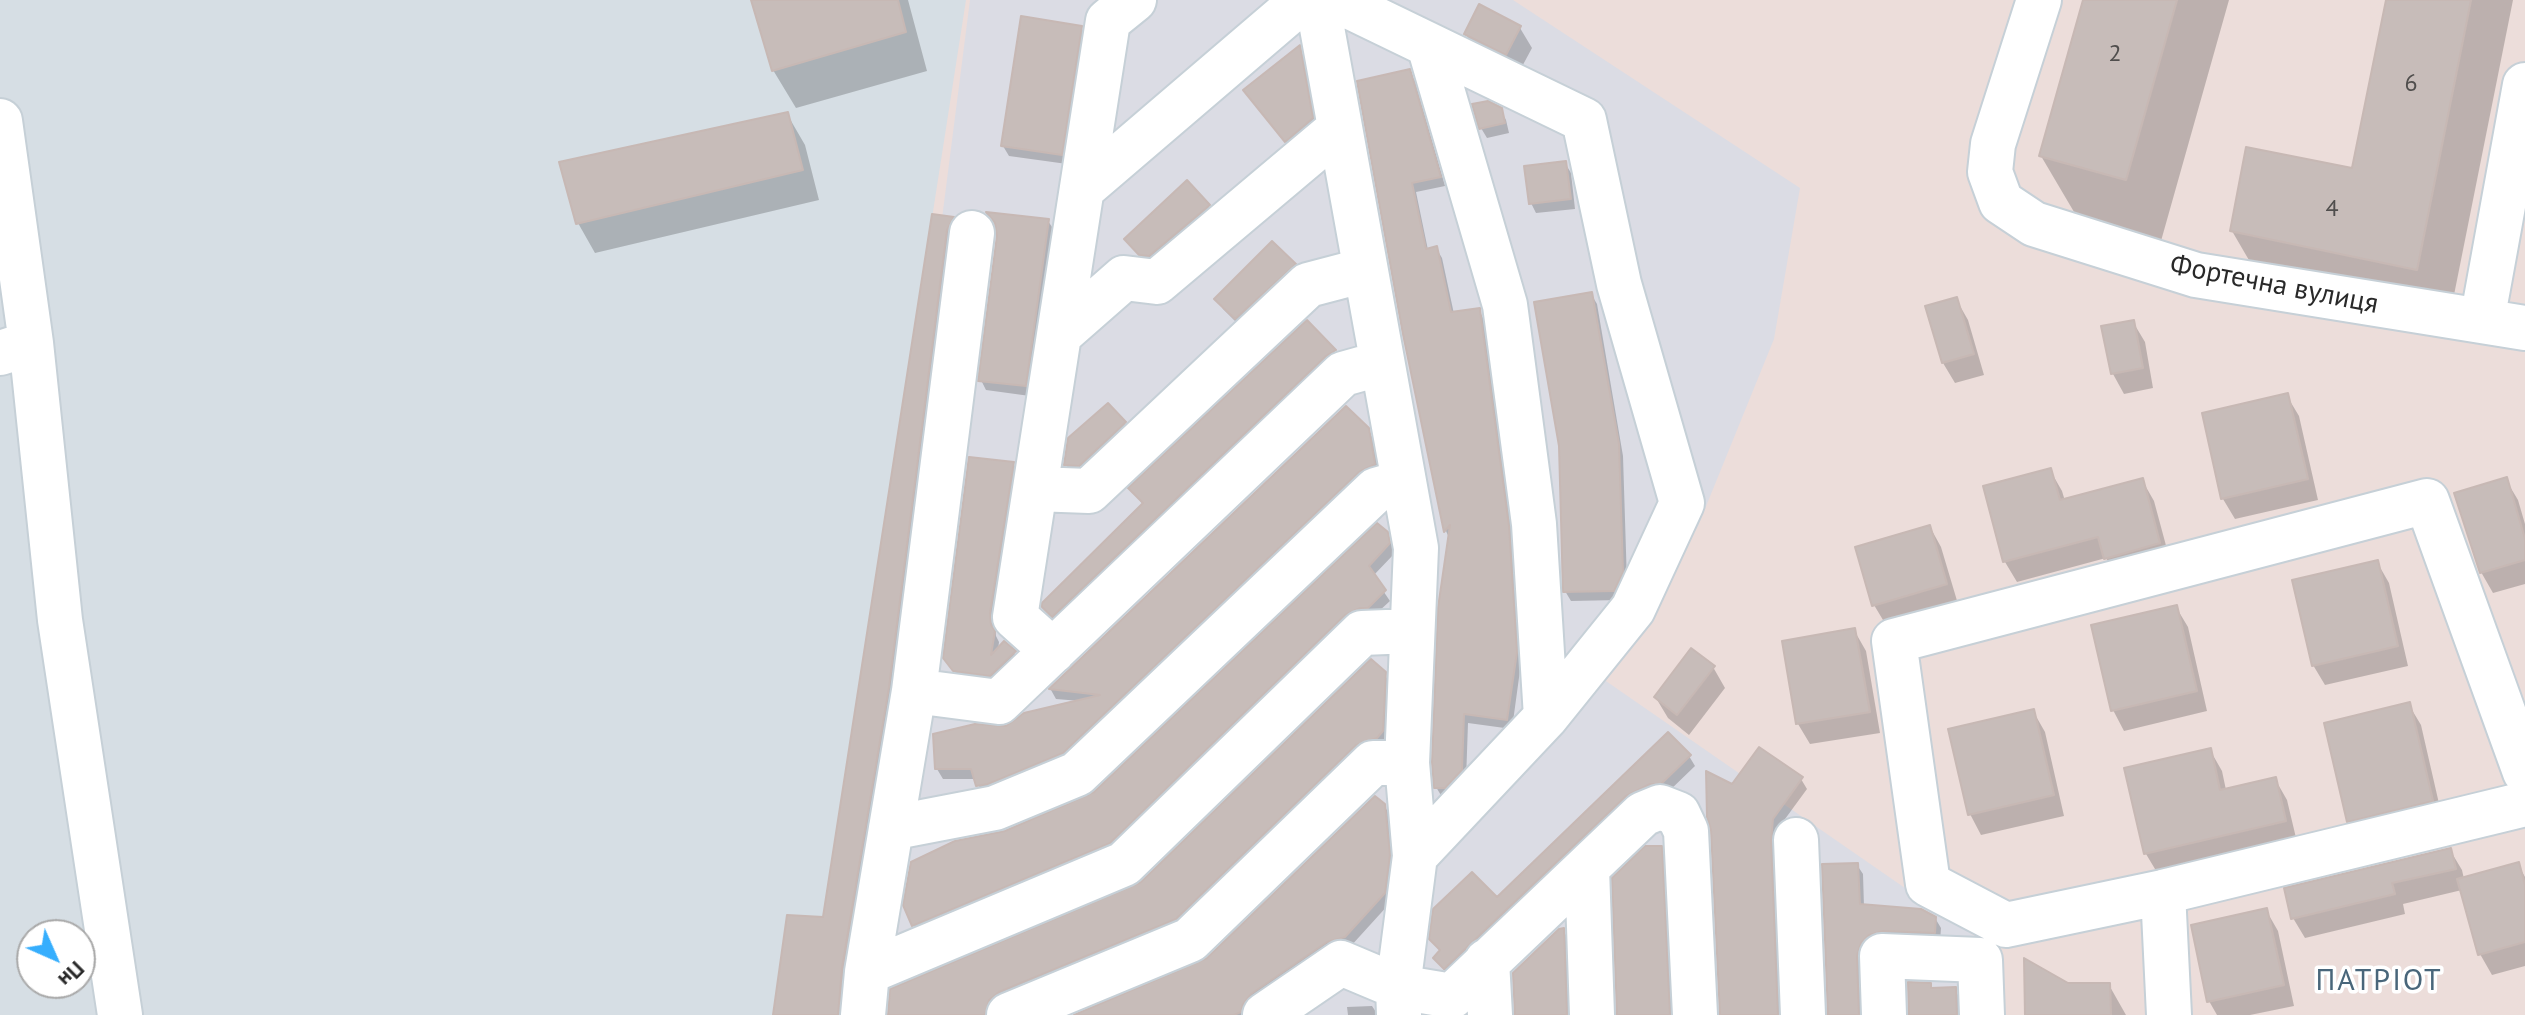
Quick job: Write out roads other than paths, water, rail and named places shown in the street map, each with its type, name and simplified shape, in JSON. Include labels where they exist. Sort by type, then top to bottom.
[{"type":"street","points":[[1053,651],[1015,617],[1108,21],[1134,0]]},
{"type":"street","points":[[1082,189],[1303,0]]},
{"type":"street","points":[[1317,0],[1416,548],[1407,763],[1415,856],[1398,1001]]},
{"type":"street","points":[[1336,0],[1584,120],[1619,284],[1682,503],[1633,609],[1546,717],[1415,856]]},
{"type":"street","name":"Фортечна вулиця","points":[[2039,0],[1993,144],[1990,172],[2001,202],[2034,224],[2196,275],[2525,328]]},
{"type":"street","points":[[1429,45],[1505,305],[1534,524],[1546,717]]},
{"type":"street","points":[[2482,321],[2525,85]]},
{"type":"street","points":[[0,121],[16,348],[120,1015]]},
{"type":"street","points":[[1059,335],[1124,278],[1157,282],[1340,128]]},
{"type":"street","points":[[863,1015],[867,972],[914,691],[972,233]]},
{"type":"street","points":[[1035,489],[1089,491],[1308,285],[1365,270]]},
{"type":"street","points":[[914,691],[999,702],[1343,374],[1382,363]]},
{"type":"street","points":[[891,828],[995,808],[1077,774],[1376,490],[1404,482]]},
{"type":"street","points":[[2525,772],[2427,501],[1894,641],[1928,884],[2006,925],[2163,892],[2525,804]]},
{"type":"street","points":[[867,972],[1124,864],[1362,633],[1412,631]]},
{"type":"street","points":[[1009,1015],[1190,940],[1373,763],[1407,763]]},
{"type":"street","points":[[1265,1015],[1341,963],[1398,1001],[1452,996],[1643,814],[1660,807],[1678,814],[1686,831],[1695,1015]]},
{"type":"street","points":[[1796,840],[1803,1015]]},
{"type":"street","points":[[1587,868],[1592,1015]]},
{"type":"street","points":[[2163,892],[2169,1015]]},
{"type":"street","points":[[1884,1015],[1882,956],[1980,960],[1982,1015]]},
{"type":"street","points":[[1487,961],[1490,1015]]},
{"type":"district","name":"ПАТРІОТ","points":[[2379,981]]}]
